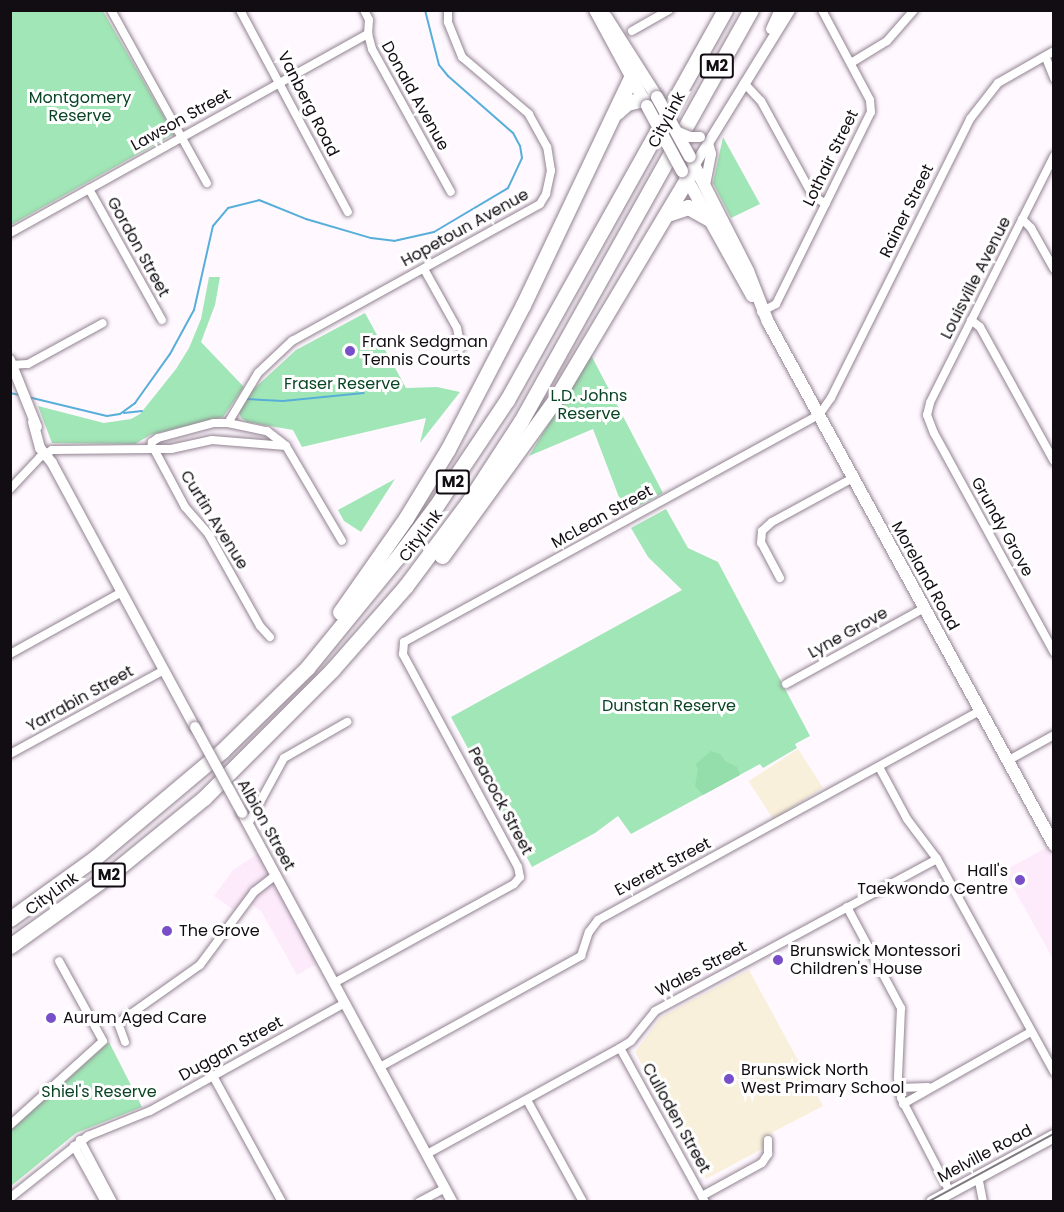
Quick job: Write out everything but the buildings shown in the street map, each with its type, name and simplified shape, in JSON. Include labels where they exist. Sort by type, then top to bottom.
[{"type":"highway","name":"CityLink","points":[[10,919],[141,822],[183,786],[307,668],[396,559],[436,506],[507,400],[725,10]]},
{"type":"highway","name":"CityLink","points":[[10,946],[112,873],[204,798],[332,670],[405,587],[493,465],[586,306],[691,113],[751,10]]},
{"type":"highway","points":[[265,709],[378,560],[448,449],[523,305],[631,78]]},
{"type":"highway","points":[[609,124],[621,107],[631,101],[650,101]]},
{"type":"highway","points":[[332,670],[427,574],[463,529],[557,397],[667,214],[685,175]]},
{"type":"highway","points":[[667,214],[688,207],[708,218]]},
{"type":"main road","name":"Moreland Road","points":[[595,10],[631,78],[650,101],[666,112],[748,271],[764,315]]},
{"type":"main road","name":"Moreland Road","points":[[602,10],[708,218],[764,315],[1053,844]]},
{"type":"main road","name":"Melville Road","points":[[932,1202],[1053,1136]]},
{"type":"street","points":[[111,10],[207,183]]},
{"type":"street","name":"Vanberg Road","points":[[240,10],[348,212]]},
{"type":"street","name":"Donald Avenue","points":[[364,10],[369,20],[368,34],[372,50],[451,192]]},
{"type":"street","name":"Hopetoun Avenue","points":[[228,423],[246,389],[269,361],[292,341],[540,204],[546,194],[552,163],[548,147],[529,114],[459,53],[448,22],[448,10]]},
{"type":"street","points":[[632,31],[669,10]]},
{"type":"street","points":[[744,83],[780,10]]},
{"type":"street","points":[[685,175],[704,140],[715,131],[790,10]]},
{"type":"street","name":"Lothair Street","points":[[764,315],[776,304],[872,107],[822,10]]},
{"type":"street","points":[[851,63],[887,41],[914,10]]},
{"type":"street","name":"Lawson Street","points":[[10,233],[368,34]]},
{"type":"street","name":"Rainer Street","points":[[819,415],[831,398],[970,119],[998,83],[1031,63],[1046,58],[1053,51]]},
{"type":"street","points":[[1046,58],[1053,78]]},
{"type":"street","points":[[744,83],[760,101],[813,196],[826,204]]},
{"type":"street","points":[[676,131],[704,140]]},
{"type":"street","points":[[704,140],[711,154],[705,185]]},
{"type":"street","name":"Louisville Avenue","points":[[927,415],[930,403],[1053,156]]},
{"type":"street","name":"Gordon Street","points":[[89,189],[162,320]]},
{"type":"street","points":[[1022,219],[1031,228],[1053,268]]},
{"type":"street","points":[[424,268],[457,328],[461,348]]},
{"type":"street","points":[[971,320],[980,327],[1053,461]]},
{"type":"street","points":[[11,363],[27,364],[103,323]]},
{"type":"street","name":"Albion Street","points":[[11,363],[32,418],[38,442],[47,452],[452,1202]]},
{"type":"street","name":"McLean Street","points":[[401,646],[407,640],[819,415]]},
{"type":"street","name":"Grundy Grove","points":[[927,415],[934,433],[1053,652]]},
{"type":"street","points":[[152,449],[152,442],[158,438],[214,423],[228,423],[267,430],[286,446],[342,542]]},
{"type":"street","points":[[10,489],[47,452],[171,449],[212,440],[286,446]]},
{"type":"street","name":"Curtin Avenue","points":[[152,449],[185,507],[209,535],[260,626],[270,637]]},
{"type":"street","points":[[780,578],[761,543],[762,531],[772,522],[853,478]]},
{"type":"street","points":[[10,654],[122,592]]},
{"type":"street","name":"Lyne Grove","points":[[786,684],[924,608]]},
{"type":"street","name":"Peacock Street","points":[[334,983],[514,884],[520,877],[518,867],[402,654],[401,646]]},
{"type":"street","name":"Yarrabin Street","points":[[10,754],[164,670]]},
{"type":"street","name":"Everett Street","points":[[380,1067],[581,956],[589,932],[598,920],[981,711]]},
{"type":"street","points":[[248,824],[284,758],[346,722]]},
{"type":"street","points":[[1007,761],[1053,735]]},
{"type":"street","points":[[879,767],[907,819],[937,859],[1053,1072]]},
{"type":"street","name":"Wales Street","points":[[427,1154],[620,1048],[631,1041],[655,1011],[937,859]]},
{"type":"street","points":[[125,1042],[118,1023],[200,965],[254,892],[276,875]]},
{"type":"street","points":[[847,907],[901,1008],[899,1088],[903,1104],[950,1192]]},
{"type":"street","points":[[10,1125],[103,1041],[59,961]]},
{"type":"street","name":"Duggan Street","points":[[10,1198],[77,1143],[150,1110],[345,1003]]},
{"type":"street","points":[[903,1104],[1031,1032]]},
{"type":"street","name":"Culloden Street","points":[[620,1048],[703,1199]]},
{"type":"street","points":[[213,1076],[282,1202]]},
{"type":"street","points":[[899,1088],[931,1087]]},
{"type":"street","points":[[527,1100],[583,1202]]},
{"type":"street","points":[[703,1199],[762,1163],[768,1154],[768,1140]]},
{"type":"street","points":[[77,1143],[105,1202]]},
{"type":"street","points":[[77,1143],[113,1202]]},
{"type":"street","points":[[978,1176],[983,1202]]},
{"type":"street","points":[[419,1202],[445,1188]]},
{"type":"shaded area","points":[[798,749],[823,788],[774,820],[749,781]]},
{"type":"shaded area","points":[[1051,845],[1054,850],[1053,959],[1004,871]]},
{"type":"shaded area","points":[[259,853],[318,963],[297,975],[261,911],[248,902],[239,914],[214,896],[233,870]]},
{"type":"shaded area","name":"Brunswick North West Primary School","points":[[749,970],[823,1106],[773,1132],[764,1148],[706,1179],[635,1052],[661,1017]]},
{"type":"green space","name":"Montgomery Reserve","points":[[11,10],[103,11],[174,134],[11,225]]},
{"type":"green space","points":[[723,137],[760,204],[731,218],[713,183]]},
{"type":"green space","points":[[209,277],[220,277],[215,305],[201,342],[244,387],[223,417],[150,435],[135,444],[52,443],[38,406],[104,423],[131,419],[140,414],[176,369],[189,348],[201,319]]},
{"type":"green space","name":"Fraser Reserve","points":[[365,313],[406,388],[437,387],[460,392],[420,443],[426,418],[302,447],[293,430],[247,422],[241,418],[239,412],[246,396],[296,350]]},
{"type":"green space","name":"L.D. Johns Reserve","points":[[591,355],[663,493],[625,513],[593,429],[529,456]]},
{"type":"green space","points":[[395,479],[361,532],[344,521],[338,510]]},
{"type":"green space","name":"Dunstan Reserve","points":[[666,509],[688,548],[718,562],[810,736],[795,744],[797,748],[763,768],[760,764],[631,834],[618,816],[595,833],[532,867],[451,717],[682,590],[648,557],[631,528]]},
{"type":"green space","points":[[711,751],[720,754],[725,761],[737,767],[740,775],[703,795],[695,786],[698,770],[696,764]]},
{"type":"green space","name":"Shiel's Reserve","points":[[109,1042],[142,1107],[76,1133],[11,1186],[11,1130]]},
{"type":"waterway","points":[[28,397],[107,416],[120,414],[135,403],[170,354],[194,310],[213,226],[228,208],[259,200],[306,219],[371,238],[394,241],[434,232],[508,188],[522,158],[520,146],[513,133],[448,76],[439,65],[425,10]]},
{"type":"waterway","points":[[10,393],[20,395]]},
{"type":"waterway","points":[[245,399],[283,401],[364,393]]},
{"type":"waterway","points":[[124,413],[142,411]]},
{"type":"tram line","points":[[928,1202],[1054,1134]]},
{"type":"place","name":"Frank Sedgman Tennis Courts","points":[[350,351]]},
{"type":"place","name":"Hall's Taekwondo Centre","points":[[1020,880]]},
{"type":"place","name":"The Grove","points":[[167,931]]},
{"type":"place","name":"Brunswick Montessori Children's House","points":[[778,960]]},
{"type":"place","name":"Aurum Aged Care","points":[[51,1018]]},
{"type":"place","name":"Brunswick North West Primary School","points":[[729,1079]]}]
